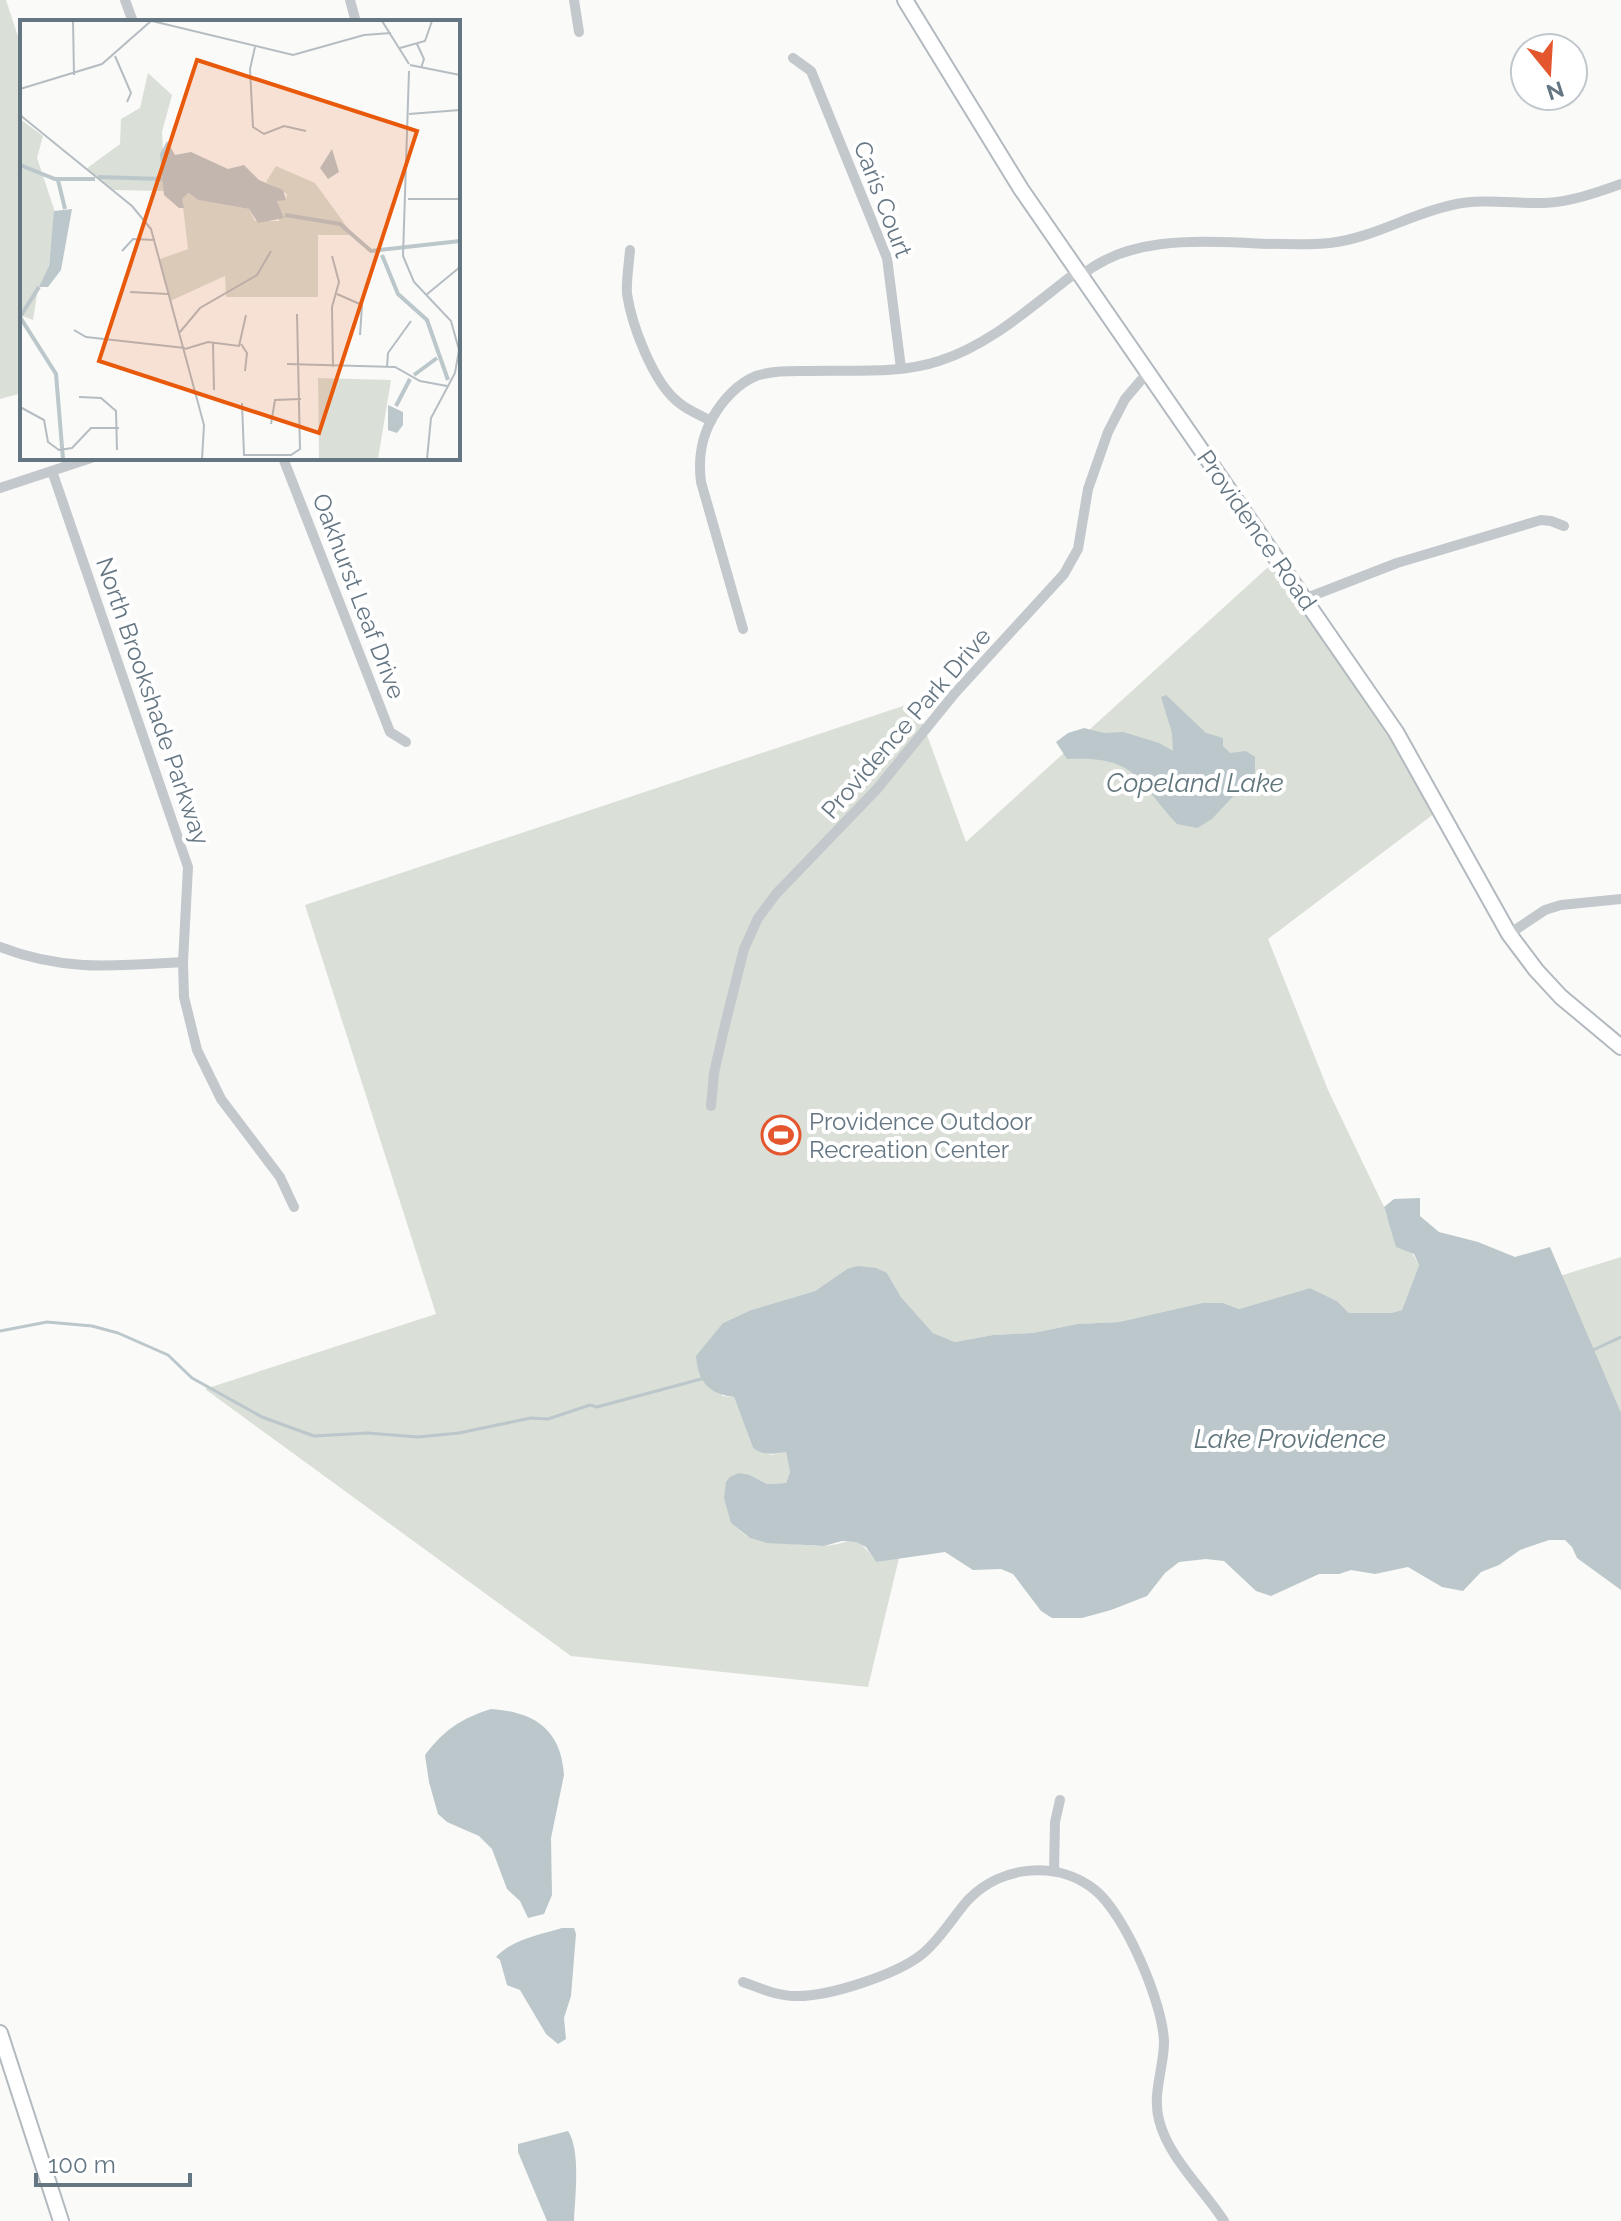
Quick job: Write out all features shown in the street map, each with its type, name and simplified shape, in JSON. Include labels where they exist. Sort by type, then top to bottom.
[{"type":"street","points":[[125,0],[132,20]]},
{"type":"street","points":[[350,0],[355,20]]},
{"type":"street","points":[[574,0],[579,32]]},
{"type":"street","name":"Providence Road","points":[[905,0],[988,137],[1079,273],[1396,732],[1509,934],[1561,997],[1621,1047]]},
{"type":"street","name":"Caris Court","points":[[793,58],[811,71],[887,258],[901,368]]},
{"type":"street","points":[[743,629],[701,482],[699,465],[703,434],[720,405],[755,376],[778,372],[901,368],[937,363],[973,348],[1079,273],[1109,256],[1156,244],[1330,243],[1368,235],[1431,210],[1455,204],[1571,200],[1621,184]]},
{"type":"street","points":[[630,250],[627,293],[644,349],[656,374],[679,404],[711,421]]},
{"type":"street","name":"Providence Park Drive","points":[[711,1106],[714,1073],[744,949],[758,918],[776,894],[877,789],[955,693],[1064,574],[1078,549],[1088,489],[1108,432],[1125,399],[1148,372]]},
{"type":"street","points":[[0,488],[85,460]]},
{"type":"street","name":"Oakhurst Leaf Drive","points":[[284,460],[390,732],[406,742]]},
{"type":"street","name":"North Brookshade Parkway","points":[[52,471],[188,867],[184,997],[197,1050],[221,1099],[280,1177],[294,1207]]},
{"type":"street","points":[[1304,599],[1397,563],[1541,520],[1564,526]]},
{"type":"street","points":[[1509,934],[1553,908],[1579,902],[1621,899]]},
{"type":"street","points":[[0,947],[32,960],[81,967],[183,962]]},
{"type":"street","points":[[1054,1871],[1055,1822],[1060,1800]]},
{"type":"street","points":[[743,1982],[782,1995],[797,1996],[877,1978],[895,1971],[933,1944],[970,1898],[986,1886],[1014,1873],[1029,1870],[1054,1871],[1074,1877],[1088,1884],[1110,1905],[1149,1980],[1157,1999],[1163,2029],[1163,2060],[1156,2100],[1160,2124],[1192,2179],[1224,2221]]},
{"type":"street","points":[[0,2033],[61,2221]]},
{"type":"shaded area","points":[[0,0],[6,0],[20,43],[20,394],[0,399]]},
{"type":"shaded area","points":[[1278,558],[1439,810],[1268,939],[1328,1090],[1390,1223],[1419,1265],[1402,1310],[1349,1313],[1337,1301],[1310,1288],[1239,1309],[1223,1303],[1202,1303],[1119,1322],[1077,1324],[1033,1333],[993,1335],[955,1342],[933,1333],[901,1297],[887,1273],[847,1269],[815,1291],[751,1310],[723,1323],[722,1396],[734,1397],[753,1448],[771,1455],[786,1452],[790,1472],[786,1483],[767,1484],[750,1475],[731,1523],[751,1538],[822,1546],[852,1541],[862,1545],[876,1562],[899,1558],[868,1687],[571,1656],[205,1389],[436,1314],[305,905],[915,702],[966,842]]},
{"type":"shaded area","points":[[1621,1257],[1621,1418],[1605,1376],[1550,1279]]},
{"type":"water","name":"Copeland Lake","points":[[1166,695],[1206,733],[1223,738],[1223,746],[1230,753],[1246,751],[1255,757],[1255,773],[1212,819],[1197,828],[1177,824],[1142,783],[1122,766],[1090,759],[1067,759],[1056,742],[1068,733],[1084,728],[1104,733],[1123,732],[1159,743],[1173,751],[1172,733],[1161,697]]},
{"type":"water","name":"Lake Providence","points":[[1420,1198],[1420,1216],[1439,1232],[1478,1242],[1515,1257],[1550,1247],[1621,1413],[1621,1590],[1577,1558],[1565,1540],[1549,1540],[1520,1550],[1499,1565],[1481,1572],[1463,1591],[1442,1587],[1408,1567],[1375,1574],[1351,1570],[1339,1574],[1319,1574],[1271,1596],[1256,1591],[1224,1561],[1206,1559],[1179,1562],[1165,1573],[1147,1596],[1111,1610],[1082,1618],[1052,1618],[1041,1611],[1013,1574],[1001,1569],[973,1570],[945,1552],[876,1562],[866,1547],[856,1542],[842,1541],[824,1546],[767,1543],[750,1538],[731,1523],[724,1498],[726,1482],[730,1477],[739,1473],[767,1484],[786,1483],[790,1472],[786,1452],[773,1454],[753,1448],[734,1397],[712,1390],[702,1380],[696,1356],[723,1323],[751,1310],[815,1291],[847,1269],[858,1266],[887,1273],[901,1297],[933,1333],[955,1342],[993,1335],[1033,1333],[1077,1324],[1119,1322],[1202,1303],[1223,1303],[1239,1309],[1310,1288],[1337,1301],[1349,1313],[1391,1313],[1402,1310],[1419,1265],[1414,1254],[1396,1247],[1384,1207],[1394,1199]]},
{"type":"water","points":[[491,1709],[520,1714],[542,1726],[551,1735],[562,1759],[564,1775],[551,1838],[552,1895],[544,1914],[528,1918],[520,1901],[507,1889],[492,1849],[479,1836],[447,1822],[438,1814],[429,1782],[425,1755],[432,1746],[454,1726]]},
{"type":"water","points":[[562,1928],[574,1928],[576,1934],[571,1996],[564,2018],[566,2039],[558,2044],[546,2034],[520,1990],[507,1985],[500,1960],[496,1957],[518,1942]]},
{"type":"water","points":[[568,2131],[576,2162],[574,2221],[547,2221],[518,2152],[518,2144]]},
{"type":"waterway","points":[[0,1331],[47,1322],[92,1326],[118,1333],[168,1355],[192,1378],[262,1417],[314,1436],[367,1433],[418,1437],[459,1433],[531,1418],[548,1419],[590,1405],[597,1407],[701,1379]]},
{"type":"waterway","points":[[1593,1350],[1621,1337]]},
{"type":"place","name":"Providence Outdoor Recreation Center","points":[[781,1135]]}]
